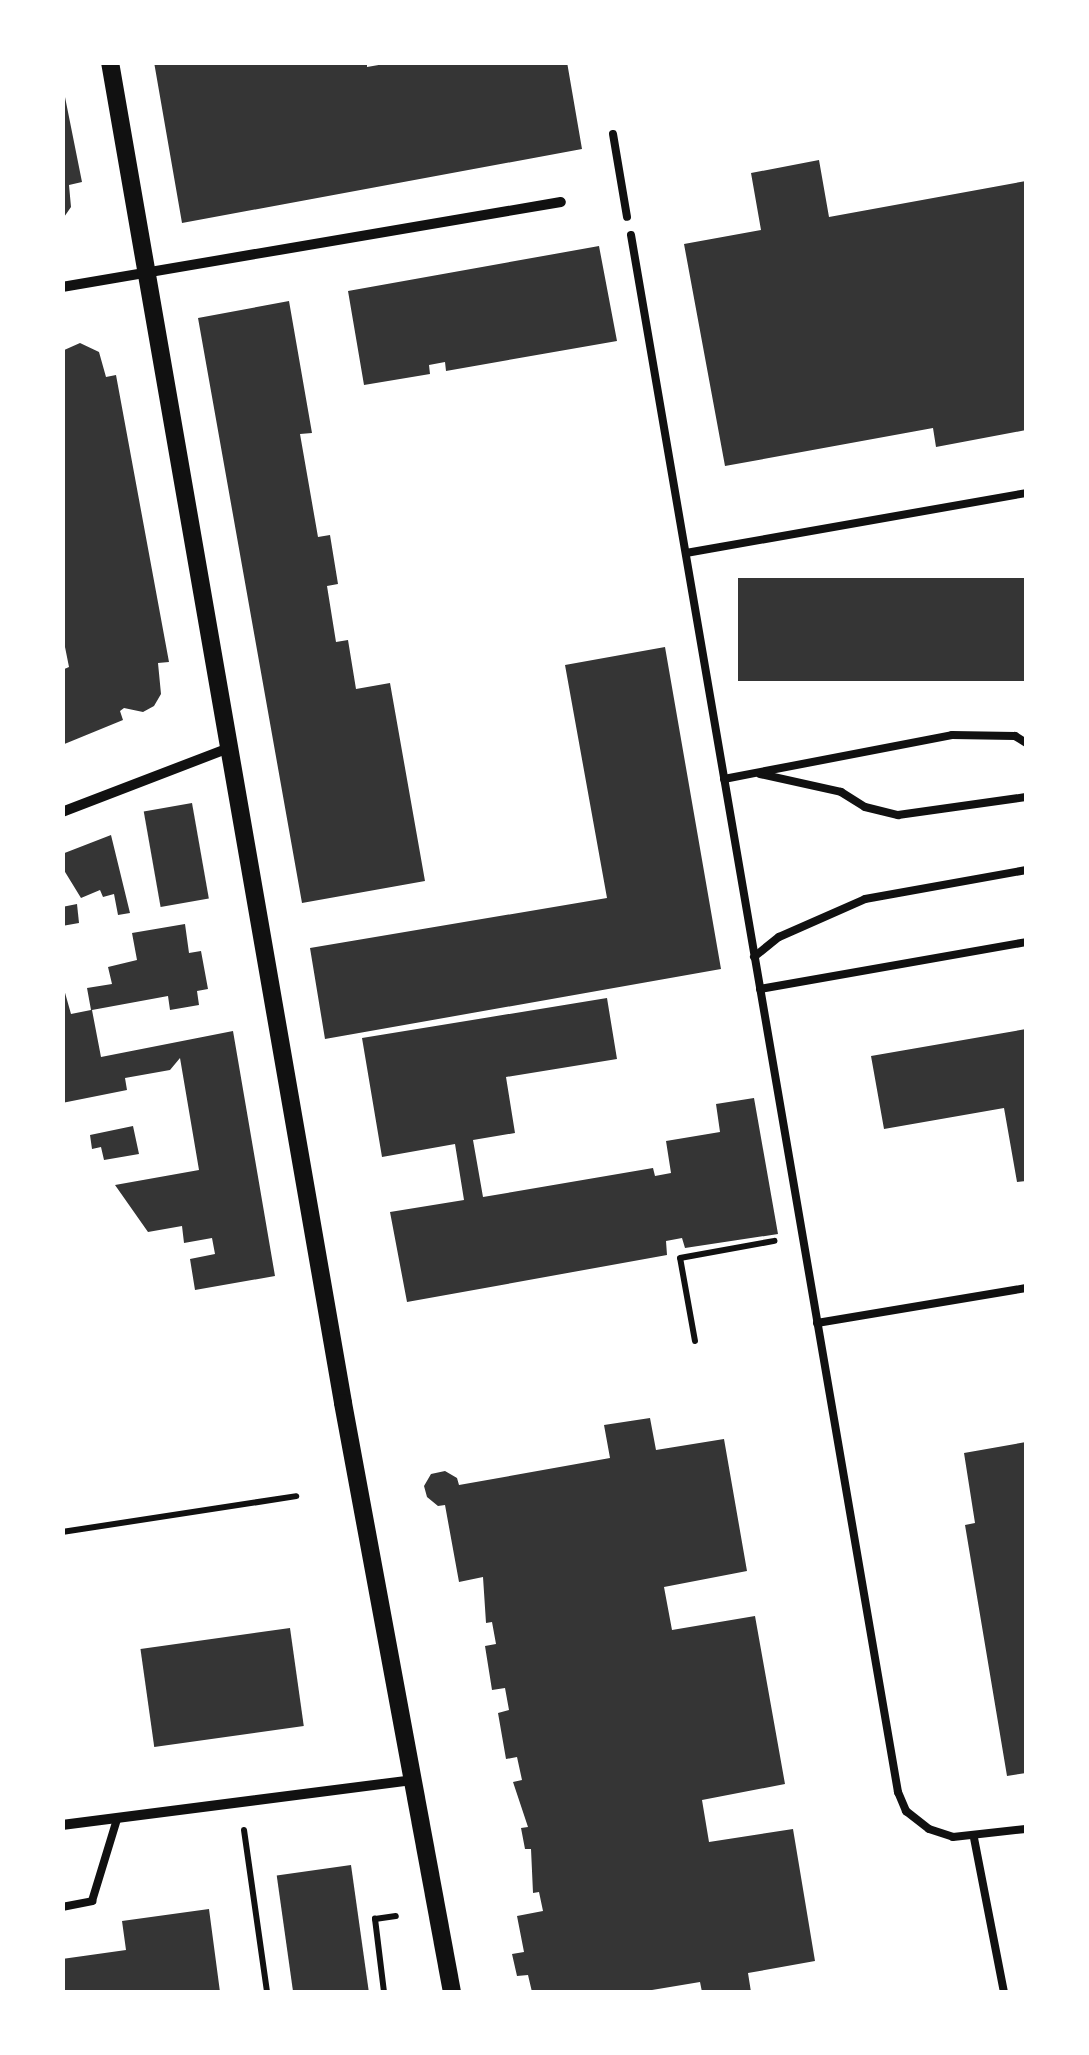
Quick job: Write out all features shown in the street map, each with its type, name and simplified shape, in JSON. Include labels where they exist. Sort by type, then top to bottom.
[{"type":"street","points":[[110,62],[452,1992]]},
{"type":"street","points":[[62,286],[561,202]]},
{"type":"street","points":[[62,812],[229,748]]},
{"type":"street","points":[[62,1825],[412,1780]]},
{"type":"lane","points":[[614,134],[627,217]]},
{"type":"lane","points":[[631,235],[898,1792],[906,1811],[929,1830],[974,1838],[1026,1830]]},
{"type":"lane","points":[[686,552],[1026,493]]},
{"type":"lane","points":[[724,779],[952,734],[1015,736],[1026,743]]},
{"type":"lane","points":[[756,773],[841,792],[864,807],[898,815],[1026,797]]},
{"type":"lane","points":[[754,958],[779,937],[865,899],[1026,870]]},
{"type":"lane","points":[[760,989],[1026,942]]},
{"type":"lane","points":[[817,1322],[1026,1288]]},
{"type":"lane","points":[[62,1908],[92,1901],[117,1818]]},
{"type":"lane","points":[[974,1838],[1004,1992]]},
{"type":"path","points":[[695,1341],[680,1258],[803,1236]]},
{"type":"path","points":[[62,1532],[296,1496]]},
{"type":"path","points":[[240,1804],[267,1992]]},
{"type":"path","points":[[384,1992],[375,1920],[396,1916]]},
{"type":"building","points":[[154,62],[367,62],[367,67],[396,62],[567,62],[582,149],[182,223]]},
{"type":"building","points":[[62,82],[82,182],[69,185],[71,207],[62,220]]},
{"type":"building","points":[[819,160],[829,217],[1026,181],[1026,430],[936,447],[933,428],[725,466],[684,244],[761,230],[751,173]]},
{"type":"building","points":[[599,246],[617,341],[446,371],[445,362],[429,365],[430,374],[364,385],[348,291]]},
{"type":"building","points":[[289,301],[312,433],[300,434],[318,537],[330,535],[338,584],[327,586],[336,642],[348,640],[356,689],[390,683],[425,881],[302,903],[198,318]]},
{"type":"building","points":[[80,343],[99,352],[106,377],[116,375],[169,662],[158,663],[161,694],[154,706],[143,712],[124,708],[120,711],[123,720],[62,745],[62,670],[69,667],[62,632],[62,351]]},
{"type":"building","points":[[738,578],[1026,578],[1026,681],[738,681]]},
{"type":"building","points":[[665,647],[721,969],[325,1039],[310,948],[607,898],[565,665]]},
{"type":"building","points":[[192,803],[209,899],[161,907],[144,812]]},
{"type":"building","points":[[111,835],[130,913],[118,915],[114,894],[103,897],[100,890],[81,898],[62,867],[62,854]]},
{"type":"building","points":[[77,904],[79,923],[62,926],[62,907]]},
{"type":"building","points":[[185,924],[189,953],[201,951],[208,989],[197,991],[199,1005],[170,1010],[168,996],[92,1010],[101,1057],[233,1031],[275,1276],[195,1290],[190,1259],[215,1254],[212,1238],[184,1243],[182,1226],[148,1232],[115,1185],[199,1170],[180,1058],[170,1070],[125,1078],[127,1090],[62,1103],[62,982],[71,1014],[91,1010],[87,988],[112,984],[108,967],[137,960],[132,933]]},
{"type":"building","points":[[607,998],[617,1059],[506,1077],[515,1133],[473,1140],[483,1197],[653,1168],[655,1176],[671,1173],[666,1141],[720,1132],[716,1104],[754,1098],[778,1234],[685,1248],[682,1238],[666,1241],[667,1255],[407,1302],[390,1212],[464,1200],[455,1144],[382,1157],[362,1038]]},
{"type":"building","points":[[1026,1029],[1026,1181],[1017,1182],[1004,1108],[884,1129],[871,1056]]},
{"type":"building","points":[[133,1126],[139,1154],[104,1160],[101,1147],[92,1149],[90,1135]]},
{"type":"building","points":[[650,1418],[656,1450],[724,1439],[747,1571],[664,1587],[672,1630],[755,1616],[785,1784],[702,1800],[709,1842],[793,1829],[815,1961],[748,1973],[751,1992],[702,1992],[700,1982],[640,1992],[532,1992],[528,1975],[517,1976],[512,1954],[524,1952],[517,1916],[543,1911],[539,1892],[533,1893],[531,1849],[525,1849],[521,1828],[528,1827],[513,1782],[522,1780],[517,1757],[506,1759],[498,1713],[509,1710],[505,1688],[492,1690],[485,1646],[496,1644],[492,1622],[486,1623],[483,1577],[459,1582],[445,1505],[438,1506],[427,1497],[424,1486],[431,1474],[445,1471],[457,1478],[459,1485],[610,1458],[604,1425]]},
{"type":"building","points":[[1026,1442],[1026,1773],[1007,1776],[965,1525],[975,1523],[964,1453]]},
{"type":"building","points":[[290,1628],[304,1726],[154,1747],[140,1649]]},
{"type":"building","points":[[351,1865],[369,1992],[293,1992],[277,1875]]},
{"type":"building","points":[[209,1909],[220,1992],[62,1992],[62,1959],[126,1950],[122,1921]]}]
